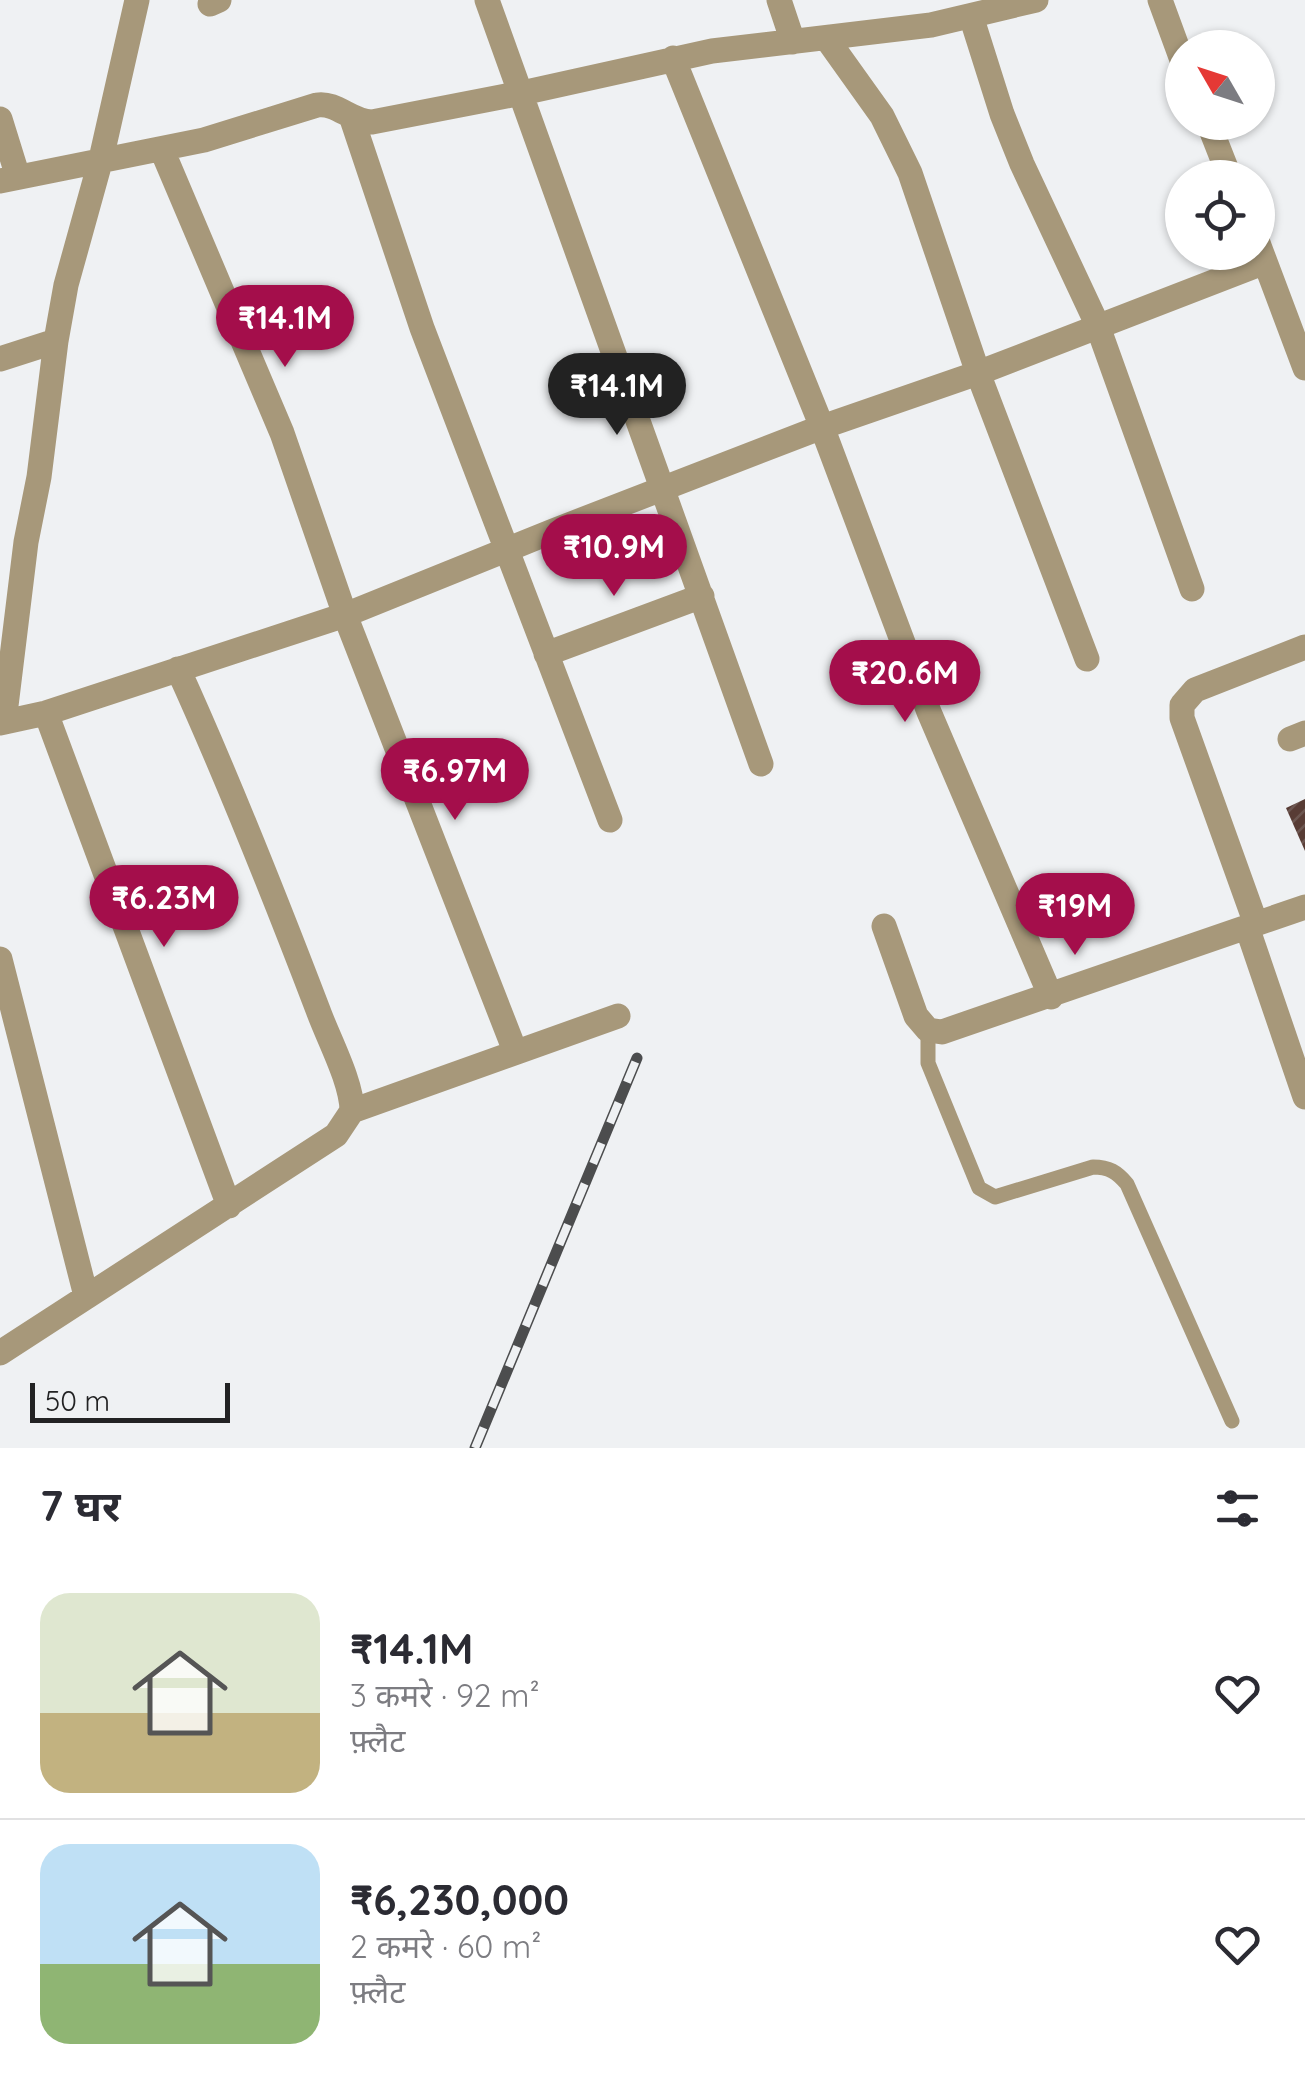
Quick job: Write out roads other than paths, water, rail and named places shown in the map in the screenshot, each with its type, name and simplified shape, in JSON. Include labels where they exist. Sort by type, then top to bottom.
[{"type":"street","points":[[137,0],[101,159],[66,286],[39,477],[13,545],[2,722],[46,713],[344,614],[822,428],[978,373],[1220,270]]},
{"type":"street","points":[[487,0],[761,764]]},
{"type":"street","points":[[778,0],[793,42]]},
{"type":"street","points":[[0,119],[9,179],[162,150],[317,104],[326,104],[352,119],[372,122],[522,94],[673,58],[931,25],[1036,0]]},
{"type":"street","points":[[1160,0],[1171,30]]},
{"type":"street","points":[[971,16],[1016,147],[1097,324],[1192,589]]},
{"type":"street","points":[[827,39],[892,132],[910,172],[978,373],[1087,659]]},
{"type":"street","points":[[673,58],[822,428],[929,712],[1051,997]]},
{"type":"street","points":[[352,119],[422,328],[610,820]]},
{"type":"street","points":[[162,150],[282,433],[344,614],[514,1052]]},
{"type":"street","points":[[1272,270],[1294,305],[1305,368]]},
{"type":"street","points":[[0,359],[56,341]]},
{"type":"street","points":[[546,654],[702,596]]},
{"type":"street","points":[[1305,647],[1196,690],[1182,704],[1182,718],[1305,1097]]},
{"type":"street","points":[[178,669],[218,757],[294,950],[350,1094],[352,1111]]},
{"type":"street","points":[[46,713],[230,1206]]},
{"type":"street","points":[[884,926],[916,1016],[928,1030],[952,1031],[1305,907]]},
{"type":"street","points":[[0,958],[86,1296]]},
{"type":"street","points":[[0,1353],[336,1135],[352,1111],[618,1016]]},
{"type":"lane","points":[[928,1030],[928,1064],[974,1182],[980,1188],[995,1196],[1093,1167],[1106,1167],[1127,1184],[1232,1421]]},
{"type":"railway","points":[[475,1448],[637,1058]]}]
